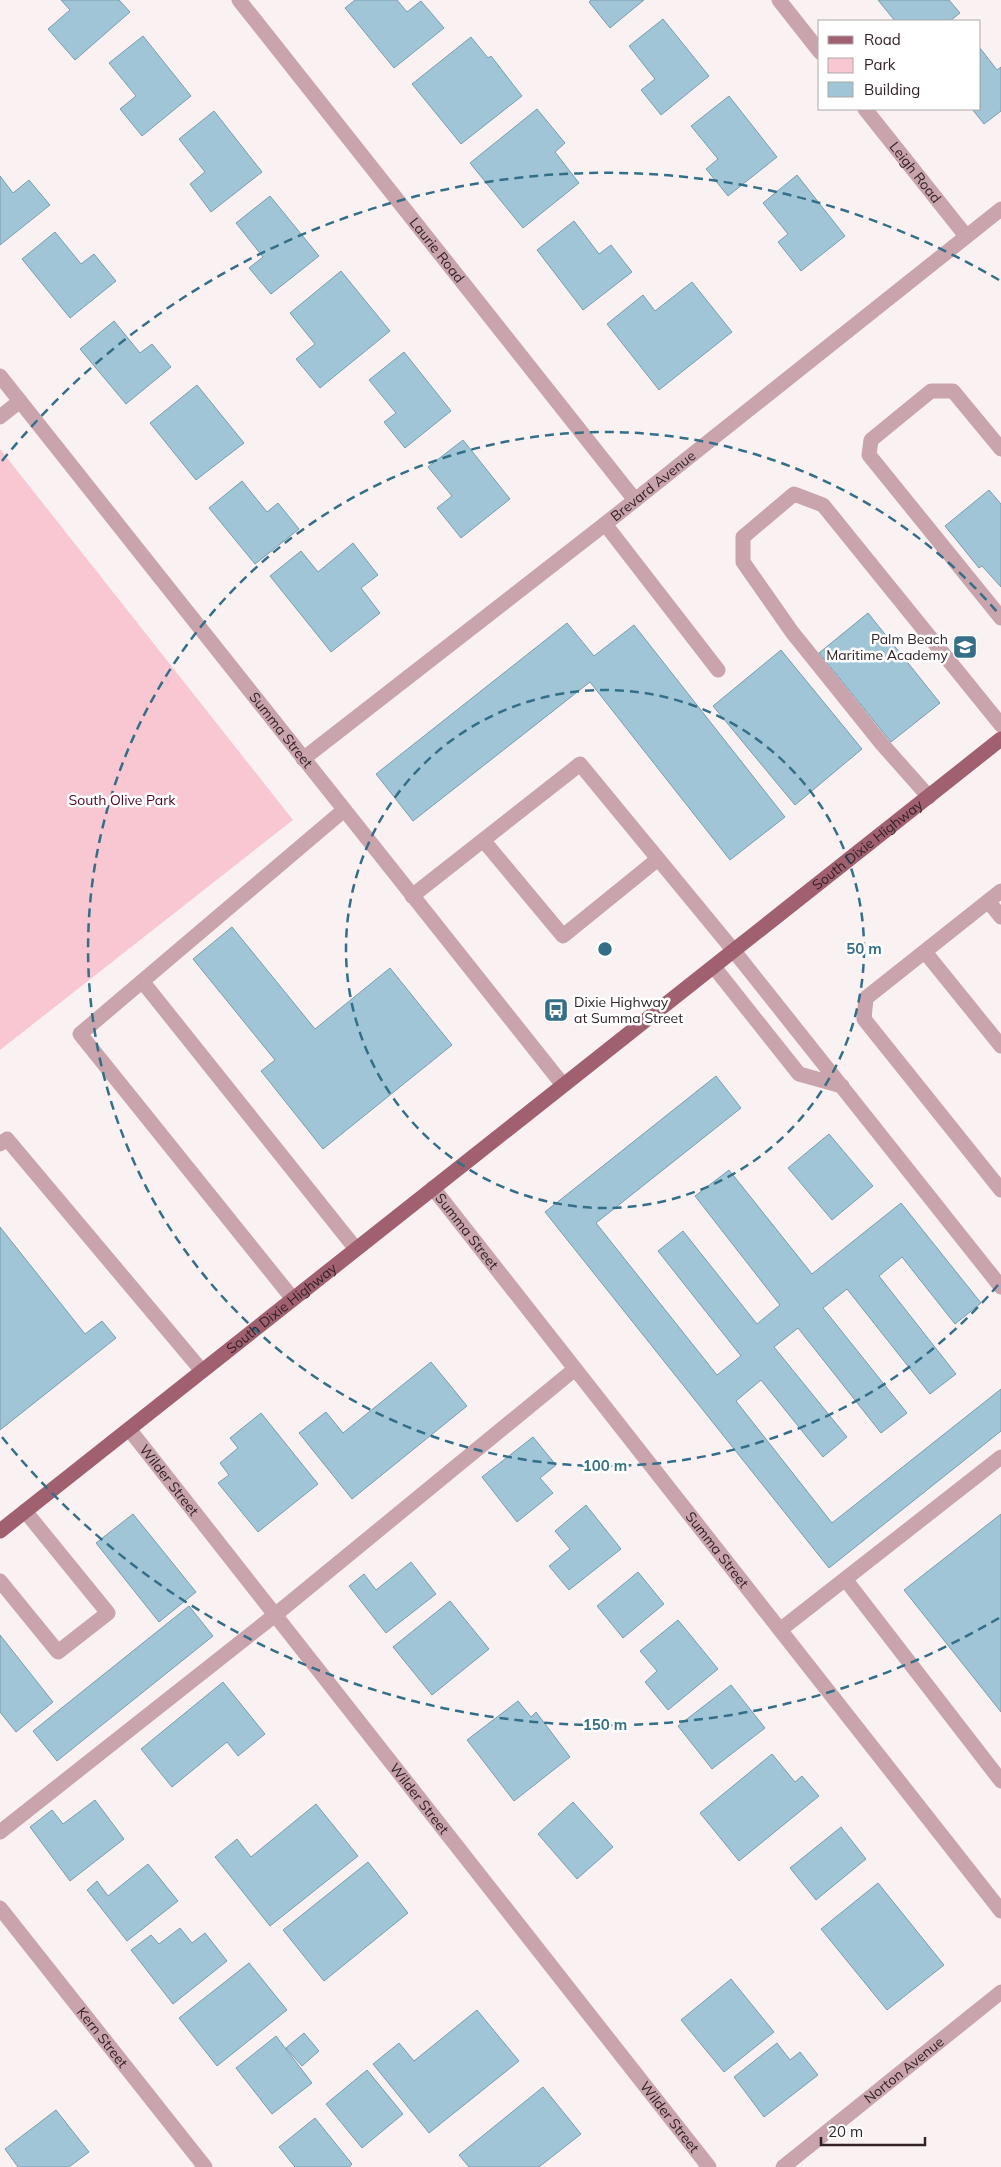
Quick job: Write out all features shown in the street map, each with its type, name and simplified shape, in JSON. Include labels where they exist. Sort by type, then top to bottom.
[{"type":"main road","name":"South Dixie Highway","points":[[0,1531],[1001,739]]},
{"type":"street","name":"Laurie Road","points":[[239,0],[635,500]]},
{"type":"street","points":[[779,0],[818,49]]},
{"type":"street","name":"Leigh Road","points":[[866,110],[966,236]]},
{"type":"street","name":"Brevard Avenue","points":[[303,759],[605,524],[1001,209]]},
{"type":"street","name":"Summa Street","points":[[0,376],[563,1085]]},
{"type":"street","points":[[1001,449],[954,391],[932,391],[871,440],[869,455],[1001,618]]},
{"type":"street","points":[[0,417],[20,401]]},
{"type":"street","points":[[928,796],[882,744],[792,632],[743,562],[742,536],[794,494],[823,505],[1001,725]]},
{"type":"street","points":[[605,524],[718,670]]},
{"type":"street","points":[[412,896],[580,764],[734,950],[1001,1287]]},
{"type":"street","points":[[293,1299],[80,1034],[344,810]]},
{"type":"street","points":[[483,840],[563,936],[658,859]]},
{"type":"street","points":[[1001,890],[866,998],[864,1019],[1001,1190]]},
{"type":"street","points":[[988,901],[1001,917]]},
{"type":"street","points":[[925,952],[1001,1046]]},
{"type":"street","points":[[714,967],[799,1074],[842,1086]]},
{"type":"street","points":[[142,982],[356,1249]]},
{"type":"street","points":[[0,1144],[6,1139],[202,1371]]},
{"type":"street","name":"Summa Street","points":[[433,1188],[1001,1911]]},
{"type":"street","points":[[0,1832],[275,1614],[575,1370]]},
{"type":"street","name":"Wilder Street","points":[[129,1429],[709,2167]]},
{"type":"street","points":[[780,1630],[1001,1457]]},
{"type":"street","points":[[0,1581],[58,1652],[108,1613],[25,1511]]},
{"type":"street","points":[[845,1579],[1001,1781]]},
{"type":"street","name":"Kern Street","points":[[0,1908],[205,2167]]},
{"type":"street","name":"Norton Avenue","points":[[783,2167],[1001,1992]]},
{"type":"green space","name":"South Olive Park","points":[[0,449],[293,820],[0,1050]]},
{"type":"building","points":[[61,0],[119,0],[130,12],[75,60],[48,29],[70,10]]},
{"type":"building","points":[[355,0],[397,0],[407,12],[421,1],[444,28],[394,68],[345,8]]},
{"type":"building","points":[[591,0],[644,0],[610,28],[589,2]]},
{"type":"building","points":[[878,0],[949,0],[960,13],[951,20],[894,20]]},
{"type":"building","points":[[663,19],[709,76],[661,115],[641,90],[655,79],[629,46]]},
{"type":"building","points":[[143,36],[191,96],[142,136],[120,109],[136,96],[109,63]]},
{"type":"building","points":[[471,37],[488,58],[491,56],[522,96],[461,144],[412,84]]},
{"type":"building","points":[[981,49],[997,70],[1001,67],[1001,111],[984,124],[973,110],[981,110]]},
{"type":"building","points":[[729,96],[777,157],[728,196],[706,169],[718,159],[691,126]]},
{"type":"building","points":[[537,109],[565,143],[555,152],[579,183],[523,228],[470,163]]},
{"type":"building","points":[[214,111],[262,172],[211,212],[190,184],[205,172],[179,139]]},
{"type":"building","points":[[797,175],[845,236],[801,271],[778,242],[788,234],[763,203]]},
{"type":"building","points":[[0,176],[13,193],[29,180],[50,205],[0,245]]},
{"type":"building","points":[[270,196],[319,256],[271,294],[249,268],[263,257],[236,223]]},
{"type":"building","points":[[574,221],[599,254],[611,245],[632,272],[583,310],[537,250]]},
{"type":"building","points":[[55,232],[81,264],[94,254],[116,281],[70,318],[22,259]]},
{"type":"building","points":[[341,271],[390,331],[320,388],[296,359],[315,344],[290,313]]},
{"type":"building","points":[[692,282],[732,332],[659,390],[607,324],[643,295],[655,311]]},
{"type":"building","points":[[114,321],[140,353],[152,344],[171,367],[126,404],[80,349]]},
{"type":"building","points":[[404,352],[451,411],[405,448],[384,422],[396,413],[369,380]]},
{"type":"building","points":[[197,385],[244,443],[196,480],[150,423]]},
{"type":"building","points":[[463,440],[510,499],[461,538],[437,508],[452,496],[428,467]]},
{"type":"building","points":[[242,481],[267,512],[278,503],[299,529],[255,564],[209,508]]},
{"type":"building","points":[[989,490],[1001,504],[1001,587],[982,566],[979,568],[945,526]]},
{"type":"building","points":[[353,543],[378,575],[361,588],[380,613],[331,652],[270,576],[301,551],[318,572]]},
{"type":"building","points":[[868,613],[940,703],[891,742],[819,653]]},
{"type":"building","points":[[567,623],[594,656],[634,625],[785,817],[730,860],[590,682],[413,821],[376,774]]},
{"type":"building","points":[[781,650],[862,749],[795,805],[713,706]]},
{"type":"building","points":[[232,927],[315,1029],[390,968],[452,1045],[323,1149],[261,1071],[275,1060],[193,959]]},
{"type":"building","points":[[716,1076],[741,1108],[596,1223],[717,1375],[741,1356],[658,1251],[683,1231],[757,1324],[780,1305],[695,1196],[729,1170],[812,1274],[901,1203],[981,1303],[955,1324],[902,1257],[879,1276],[956,1374],[930,1394],[847,1289],[823,1308],[907,1413],[881,1433],[798,1328],[774,1347],[847,1437],[823,1457],[761,1380],[736,1401],[832,1523],[1001,1389],[1001,1431],[829,1568],[545,1212]]},
{"type":"building","points":[[829,1134],[873,1186],[832,1220],[788,1168]]},
{"type":"building","points":[[0,1227],[85,1334],[102,1321],[116,1338],[0,1430]]},
{"type":"building","points":[[431,1362],[467,1406],[352,1499],[299,1433],[326,1412],[343,1433]]},
{"type":"building","points":[[261,1413],[318,1484],[258,1532],[218,1483],[229,1475],[220,1463],[238,1448],[230,1438]]},
{"type":"building","points":[[533,1437],[556,1465],[540,1478],[553,1493],[517,1522],[482,1477]]},
{"type":"building","points":[[586,1505],[621,1549],[569,1590],[549,1566],[570,1549],[555,1531]]},
{"type":"building","points":[[133,1514],[196,1592],[159,1622],[96,1543]]},
{"type":"building","points":[[1001,1514],[1001,1712],[904,1590]]},
{"type":"building","points":[[411,1562],[436,1594],[386,1633],[349,1586],[364,1574],[376,1590]]},
{"type":"building","points":[[638,1572],[664,1604],[623,1638],[597,1606]]},
{"type":"building","points":[[450,1601],[489,1649],[432,1695],[393,1647]]},
{"type":"building","points":[[189,1606],[213,1636],[57,1761],[33,1731]]},
{"type":"building","points":[[678,1620],[718,1669],[668,1710],[645,1682],[657,1671],[640,1651]]},
{"type":"building","points":[[0,1635],[53,1702],[16,1732],[0,1712]]},
{"type":"building","points":[[223,1682],[265,1734],[238,1756],[227,1742],[172,1787],[141,1749]]},
{"type":"building","points":[[731,1685],[765,1728],[712,1769],[678,1726]]},
{"type":"building","points":[[518,1701],[531,1717],[536,1712],[570,1757],[514,1801],[467,1740]]},
{"type":"building","points":[[772,1754],[795,1782],[802,1776],[819,1796],[739,1861],[700,1813]]},
{"type":"building","points":[[95,1800],[124,1839],[70,1881],[30,1827],[52,1810],[63,1824]]},
{"type":"building","points":[[573,1802],[613,1847],[577,1879],[538,1834]]},
{"type":"building","points":[[316,1804],[358,1856],[270,1926],[215,1857],[237,1839],[251,1857]]},
{"type":"building","points":[[841,1827],[866,1859],[816,1900],[790,1868]]},
{"type":"building","points":[[368,1862],[408,1913],[324,1981],[283,1930]]},
{"type":"building","points":[[148,1864],[178,1901],[127,1941],[87,1890],[97,1881],[108,1896]]},
{"type":"building","points":[[878,1883],[944,1965],[887,2010],[821,1929]]},
{"type":"building","points":[[180,1928],[192,1943],[205,1933],[227,1961],[173,2004],[131,1950],[151,1935],[159,1944]]},
{"type":"building","points":[[249,1963],[287,2010],[217,2066],[179,2018]]},
{"type":"building","points":[[731,1979],[774,2032],[724,2072],[681,2020]]},
{"type":"building","points":[[477,2010],[519,2061],[429,2133],[373,2064],[399,2043],[414,2061]]},
{"type":"building","points":[[304,2033],[319,2051],[302,2066],[286,2048]]},
{"type":"building","points":[[276,2036],[312,2083],[272,2114],[236,2068]]},
{"type":"building","points":[[777,2043],[790,2060],[800,2052],[818,2075],[764,2117],[734,2077]]},
{"type":"building","points":[[367,2070],[403,2114],[362,2148],[326,2104]]},
{"type":"building","points":[[543,2087],[581,2134],[539,2167],[469,2167],[459,2155]]},
{"type":"building","points":[[56,2110],[89,2152],[69,2167],[18,2167],[5,2149]]},
{"type":"building","points":[[315,2118],[352,2164],[349,2167],[295,2167],[279,2147]]},
{"type":"place","name":"Palm Beach Maritime Academy","points":[[965,647]]},
{"type":"place","name":"Dixie Highway at Summa Street","points":[[556,1010]]}]
